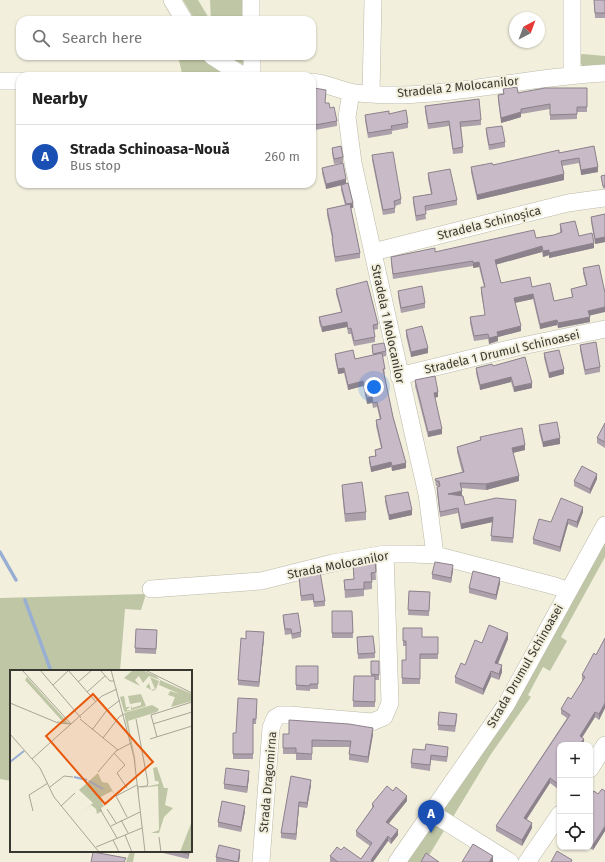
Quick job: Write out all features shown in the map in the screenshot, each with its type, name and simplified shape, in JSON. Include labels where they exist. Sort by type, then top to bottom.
[{"type":"street","points":[[172,0],[182,16]]},
{"type":"street","points":[[251,0],[252,16]]},
{"type":"street","points":[[371,94],[373,0]]},
{"type":"street","points":[[572,0],[572,74]]},
{"type":"street","points":[[218,60],[237,72]]},
{"type":"street","points":[[252,60],[252,72]]},
{"type":"street","name":"Stradela 2 Molocanilor","points":[[316,82],[351,92],[403,95],[572,74],[605,73]]},
{"type":"street","points":[[0,81],[16,81]]},
{"type":"street","name":"Stradela 1 Molocanilor","points":[[351,92],[347,117],[352,163],[427,494],[435,555]]},
{"type":"street","name":"Stradela Schinoșica","points":[[373,252],[568,203],[605,198]]},
{"type":"street","name":"Stradela 1 Drumul Schinoasei","points":[[400,376],[517,347],[605,329]]},
{"type":"street","name":"Strada Drumul Schinoasei","points":[[397,862],[506,705],[605,525]]},
{"type":"street","name":"Strada Molocanilor","points":[[151,589],[261,580],[333,563],[385,554],[435,555],[569,591]]},
{"type":"street","name":"Strada Dragomirna","points":[[261,862],[271,728],[275,718],[280,715],[290,715],[372,722],[384,717],[390,703],[385,554]]},
{"type":"street","points":[[593,764],[605,745]]},
{"type":"street","points":[[432,813],[510,862]]},
{"type":"street","points":[[527,862],[557,818]]},
{"type":"green space","points":[[183,0],[198,0],[208,16],[193,16]]},
{"type":"green space","points":[[210,0],[245,0],[245,16],[211,16]]},
{"type":"green space","points":[[579,55],[605,56],[605,70],[583,70]]},
{"type":"green space","points":[[179,60],[206,60],[220,72],[182,72]]},
{"type":"green space","points":[[234,60],[246,60],[246,66]]},
{"type":"green space","points":[[605,536],[605,557],[561,637],[567,641],[550,671],[543,667],[528,695],[531,697],[491,754],[453,817],[446,813],[444,805]]},
{"type":"green space","points":[[146,594],[141,610],[125,609],[120,670],[10,670],[10,781],[0,779],[0,598]]},
{"type":"green space","points":[[433,821],[445,829],[425,862],[404,862]]},
{"type":"green space","points":[[130,852],[135,852],[133,862],[126,862]]},
{"type":"building","points":[[594,0],[605,0],[605,13],[595,13]]},
{"type":"building","points":[[517,87],[518,93],[545,88],[587,88],[587,107],[577,107],[577,114],[550,115],[550,104],[521,109],[521,112],[501,118],[498,95],[504,94],[503,89]]},
{"type":"building","points":[[316,88],[326,90],[325,103],[329,103],[330,108],[334,107],[337,121],[316,125]]},
{"type":"building","points":[[479,99],[481,120],[460,122],[463,147],[453,149],[449,121],[428,124],[425,106]]},
{"type":"building","points":[[406,110],[408,123],[391,126],[392,129],[368,133],[365,115],[389,111],[389,114]]},
{"type":"building","points":[[502,126],[505,142],[489,145],[486,128]]},
{"type":"building","points":[[341,146],[343,157],[334,159],[332,148]]},
{"type":"building","points":[[594,146],[598,167],[581,170],[579,158],[561,161],[564,174],[477,195],[471,167],[492,163],[493,165],[559,150],[559,153]]},
{"type":"building","points":[[393,152],[401,199],[394,201],[395,208],[383,210],[372,155]]},
{"type":"building","points":[[343,163],[346,179],[326,184],[322,168]]},
{"type":"building","points":[[450,169],[457,200],[425,206],[426,214],[416,216],[413,197],[432,194],[428,173]]},
{"type":"building","points":[[605,175],[605,186],[603,186],[601,176]]},
{"type":"building","points":[[348,183],[353,203],[346,204],[341,185]]},
{"type":"building","points":[[350,204],[360,253],[335,257],[327,209]]},
{"type":"building","points":[[605,214],[605,237],[595,239],[591,217]]},
{"type":"building","points":[[575,221],[579,236],[592,233],[594,243],[549,253],[549,250],[543,251],[542,246],[495,260],[501,283],[530,277],[532,287],[550,283],[554,301],[573,297],[571,289],[587,285],[583,268],[599,265],[605,293],[605,307],[588,311],[590,317],[558,323],[557,320],[540,324],[533,294],[514,298],[521,326],[497,332],[498,336],[489,338],[488,334],[474,336],[470,317],[485,315],[481,287],[485,287],[479,262],[473,263],[473,261],[393,274],[391,257],[435,248],[435,252],[534,230],[536,238],[554,235],[562,232],[560,224]]},
{"type":"building","points":[[367,281],[378,324],[373,325],[375,337],[354,341],[351,328],[348,329],[347,322],[322,327],[319,317],[342,312],[336,289]]},
{"type":"building","points":[[422,286],[425,303],[401,308],[398,291]]},
{"type":"building","points":[[422,326],[428,348],[411,352],[406,330]]},
{"type":"building","points":[[596,342],[600,367],[585,370],[580,345]]},
{"type":"building","points":[[384,343],[386,351],[373,354],[372,345]]},
{"type":"building","points":[[353,350],[355,359],[382,353],[385,369],[383,369],[393,417],[406,463],[392,466],[391,462],[371,467],[369,457],[376,456],[375,450],[382,448],[376,420],[381,419],[377,402],[373,403],[372,397],[367,398],[363,381],[348,385],[344,368],[338,369],[335,354]]},
{"type":"building","points":[[559,350],[564,369],[549,373],[544,353]]},
{"type":"building","points":[[525,357],[532,383],[514,387],[511,377],[480,385],[476,368],[492,364],[493,366]]},
{"type":"building","points":[[435,376],[438,392],[434,393],[442,429],[428,432],[415,380]]},
{"type":"building","points":[[557,422],[560,438],[543,442],[539,425]]},
{"type":"building","points":[[605,423],[605,442],[597,438]]},
{"type":"building","points":[[522,428],[525,445],[512,448],[519,476],[486,484],[460,483],[462,491],[448,494],[463,496],[465,505],[496,498],[516,500],[513,538],[491,536],[493,517],[461,524],[458,508],[440,512],[437,487],[440,486],[439,481],[436,481],[435,479],[464,472],[457,447],[481,440],[480,437]]},
{"type":"building","points":[[582,466],[597,474],[590,489],[574,481]]},
{"type":"building","points":[[362,482],[366,512],[345,514],[342,485]]},
{"type":"building","points":[[408,492],[412,510],[389,515],[385,496]]},
{"type":"building","points":[[561,498],[583,507],[577,522],[568,519],[560,547],[533,539],[539,519],[551,522]]},
{"type":"building","points":[[375,560],[376,572],[371,573],[372,582],[364,582],[364,589],[345,590],[344,580],[354,579],[353,562]]},
{"type":"building","points":[[435,562],[453,565],[451,578],[432,574]]},
{"type":"building","points":[[473,571],[500,578],[496,595],[469,588]]},
{"type":"building","points":[[320,572],[325,601],[314,602],[313,594],[301,596],[299,577]]},
{"type":"building","points":[[409,591],[430,592],[429,611],[408,610]]},
{"type":"building","points":[[332,611],[352,611],[353,633],[332,633]]},
{"type":"building","points":[[298,613],[301,632],[292,634],[291,629],[285,629],[283,615]]},
{"type":"building","points":[[489,625],[508,633],[495,663],[502,665],[499,674],[491,671],[483,689],[455,677],[461,663],[465,665],[475,640],[482,643]]},
{"type":"building","points":[[403,628],[422,628],[422,637],[438,637],[438,654],[420,654],[420,679],[402,678],[402,660],[406,660],[406,641],[403,641]]},
{"type":"building","points":[[136,629],[157,630],[156,649],[135,648]]},
{"type":"building","points":[[246,631],[264,632],[259,682],[238,680],[241,638],[246,639]]},
{"type":"building","points":[[373,636],[375,653],[358,654],[357,637]]},
{"type":"building","points":[[605,638],[605,703],[599,714],[595,712],[580,736],[584,739],[582,742],[557,742],[557,783],[550,778],[524,818],[532,823],[522,840],[496,826],[570,715],[561,709],[568,697],[571,699],[585,677],[582,675],[594,653],[596,655]]},
{"type":"building","points":[[371,661],[379,661],[379,675],[371,674]]},
{"type":"building","points":[[296,666],[318,666],[318,684],[310,684],[310,686],[296,685]]},
{"type":"building","points":[[354,676],[375,676],[375,702],[353,701]]},
{"type":"building","points":[[238,698],[257,699],[256,719],[253,719],[253,754],[233,754],[233,733],[236,733]]},
{"type":"building","points":[[439,712],[457,714],[455,726],[438,725]]},
{"type":"building","points":[[289,720],[349,724],[373,728],[368,757],[349,754],[351,741],[312,740],[312,754],[296,753],[296,748],[283,748],[283,734],[289,734]]},
{"type":"building","points":[[426,744],[448,747],[447,757],[431,755],[430,765],[411,763],[413,749],[425,750]]},
{"type":"building","points":[[226,768],[249,771],[247,787],[224,784]]},
{"type":"building","points":[[291,776],[311,780],[307,803],[299,802],[296,834],[281,833]]},
{"type":"building","points":[[387,786],[393,791],[396,787],[407,796],[386,822],[398,830],[391,839],[388,836],[371,860],[372,862],[338,862],[330,856],[337,847],[341,850],[344,847],[361,859],[372,843],[356,831],[374,806],[372,804]]},
{"type":"building","points":[[602,789],[605,791],[605,826],[593,845],[593,792],[594,791],[598,794]]},
{"type":"building","points":[[222,801],[245,806],[241,827],[218,822]]},
{"type":"building","points":[[473,844],[493,856],[489,862],[462,862]]},
{"type":"building","points":[[219,845],[240,850],[238,862],[216,857]]},
{"type":"building","points":[[557,851],[572,860],[571,862],[551,862]]},
{"type":"building","points":[[93,852],[126,858],[124,862],[91,862]]},
{"type":"building","points":[[426,853],[439,862],[421,862]]},
{"type":"waterway","points":[[0,552],[16,580]]},
{"type":"waterway","points":[[25,600],[51,670]]},
{"type":"place","name":"Strada Schinoasa-Nouă","points":[[431,833]]}]
